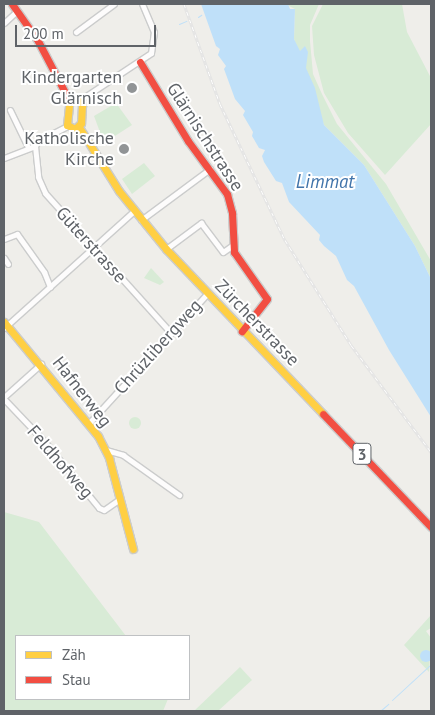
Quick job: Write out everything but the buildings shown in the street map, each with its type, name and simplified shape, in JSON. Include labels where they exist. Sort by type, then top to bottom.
[{"type":"main road","points":[[12,4],[38,41],[69,100],[68,126],[79,127],[80,100],[69,100]]},
{"type":"main road","name":"Glärnischstrasse","points":[[140,62],[230,203],[233,245],[245,272],[268,299],[242,331]]},
{"type":"main road","name":"Zürcherstrasse","points":[[79,127],[134,211],[166,250],[431,527]]},
{"type":"main road","name":"Hafnerweg","points":[[5,325],[90,422],[106,450],[134,549]]},
{"type":"street","points":[[76,32],[114,4]]},
{"type":"street","points":[[80,100],[151,53],[155,40],[142,4]]},
{"type":"street","points":[[4,23],[17,11]]},
{"type":"street","points":[[10,110],[28,147]]},
{"type":"street","points":[[4,158],[28,147],[35,146],[38,141],[68,126]]},
{"type":"street","name":"Güterstrasse","points":[[35,146],[38,177],[45,193],[170,332]]},
{"type":"street","points":[[141,220],[210,169]]},
{"type":"street","points":[[5,325],[134,211]]},
{"type":"street","points":[[166,250],[201,223],[224,252],[233,245]]},
{"type":"street","points":[[4,239],[17,234],[44,272],[50,287]]},
{"type":"street","points":[[4,258],[8,264]]},
{"type":"street","name":"Chrüzlibergweg","points":[[90,422],[170,332],[207,294]]},
{"type":"street","name":"Feldhofweg","points":[[41,364],[4,398],[46,442],[99,508],[104,510],[120,499]]},
{"type":"street","points":[[106,450],[123,455],[179,495]]},
{"type":"green space","points":[[319,4],[310,25],[313,74],[337,124],[386,184],[431,261],[431,279],[415,246],[364,165],[324,125],[294,39],[295,9],[287,5]]},
{"type":"green space","points":[[323,4],[402,4],[407,32],[431,78],[431,124],[385,175],[348,133],[324,93],[314,55],[312,26]]},
{"type":"green space","points":[[116,103],[132,125],[104,143],[94,116]]},
{"type":"green space","points":[[144,163],[155,176],[132,194],[122,179]]},
{"type":"green space","points":[[151,268],[164,282],[160,285],[144,278]]},
{"type":"green space","points":[[133,417],[137,417],[141,423],[137,429],[133,429],[129,425],[129,421]]},
{"type":"green space","points":[[4,512],[39,522],[125,635],[15,635],[15,700],[168,700],[163,711],[4,711]]},
{"type":"green space","points":[[431,615],[431,628],[426,631],[431,638],[429,672],[404,645]]},
{"type":"green space","points":[[240,667],[252,680],[218,711],[194,711]]},
{"type":"water","name":"Limmat","points":[[201,4],[288,4],[290,9],[295,9],[294,39],[300,51],[305,46],[308,52],[306,68],[315,88],[324,125],[364,165],[415,246],[431,279],[431,417],[389,350],[354,286],[347,280],[336,256],[324,246],[319,240],[320,235],[289,202],[282,183],[276,181],[264,162],[262,156],[265,150],[259,148],[252,136],[253,132],[243,115],[245,111],[235,99],[224,69],[226,66],[218,55],[220,49],[216,46]]},
{"type":"water","points":[[426,650],[432,656],[426,662],[420,656]]},
{"type":"waterway","points":[[179,24],[186,21]]},
{"type":"waterway","points":[[392,700],[431,664]]},
{"type":"waterway","points":[[380,711],[388,704]]},
{"type":"railway","points":[[184,4],[220,104],[285,240],[351,345],[431,452]]},
{"type":"traffic: slow","points":[[70,98],[79,99],[82,105],[81,123],[75,129],[67,125],[70,98]]},
{"type":"traffic: slow","points":[[79,127],[119,191],[166,249],[323,414]]},
{"type":"traffic: slow","points":[[4,322],[98,436],[109,458],[133,549]]},
{"type":"traffic: jam","points":[[12,4],[38,41],[69,100]]},
{"type":"traffic: jam","points":[[140,62],[188,141],[227,194],[232,213],[234,252],[267,299],[242,331]]},
{"type":"traffic: jam","points":[[323,414],[431,527]]},
{"type":"place","name":"Kindergarten Glärnisch","points":[[132,88]]},
{"type":"place","name":"Katholische Kirche","points":[[124,149]]}]
